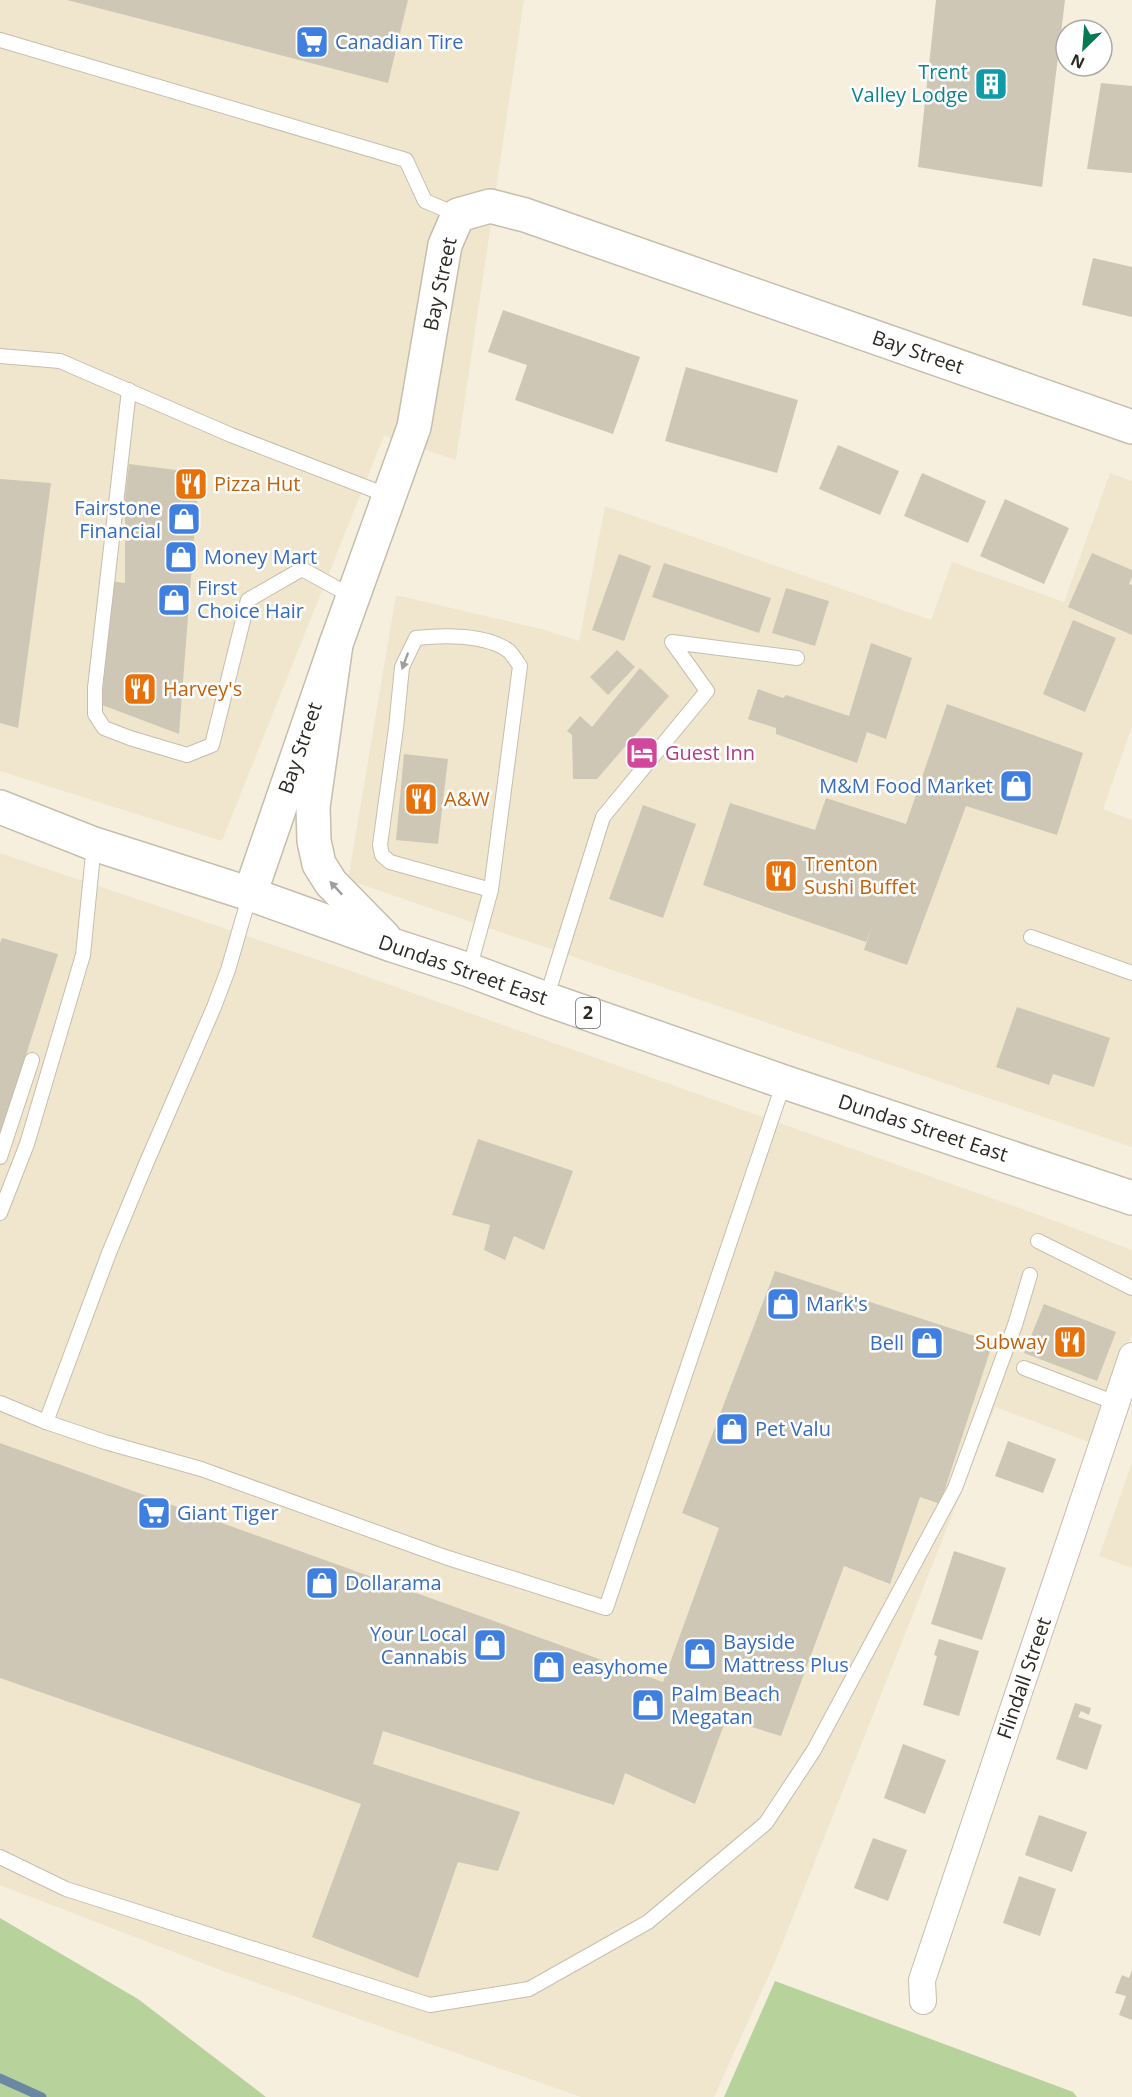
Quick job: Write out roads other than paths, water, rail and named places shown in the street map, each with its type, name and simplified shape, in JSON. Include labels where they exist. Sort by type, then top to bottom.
[{"type":"main road","name":"Bay Street","points":[[250,894],[414,427],[445,245],[458,215],[490,206],[525,215],[1132,427]]},
{"type":"main road","points":[[336,644],[313,807],[314,841],[320,864],[331,883],[392,945]]},
{"type":"main road","name":"Dundas Street East","points":[[0,807],[94,843],[470,970],[784,1082],[1132,1198]]},
{"type":"street","name":"Flindall Street","points":[[923,2001],[922,1980],[1132,1356]]},
{"type":"lane","points":[[0,40],[406,160],[425,201],[458,215]]},
{"type":"lane","points":[[0,356],[60,361],[231,435],[389,496]]},
{"type":"lane","points":[[129,390],[95,688],[95,714],[104,728],[187,755],[212,745],[248,600],[302,569],[353,597]]},
{"type":"lane","points":[[470,970],[491,890],[520,666],[509,652],[490,643],[448,635],[416,638],[402,667],[380,845],[382,855],[390,862],[491,890]]},
{"type":"lane","points":[[546,999],[603,817],[707,691],[672,642],[797,658]]},
{"type":"lane","points":[[0,1214],[27,1144],[83,955],[94,843]]},
{"type":"lane","points":[[46,1422],[109,1253],[214,1007],[228,970],[250,894]]},
{"type":"lane","points":[[1031,937],[1132,973]]},
{"type":"lane","points":[[0,1157],[32,1060]]},
{"type":"lane","points":[[0,1403],[105,1442],[201,1469],[445,1557],[606,1608],[784,1082]]},
{"type":"lane","points":[[1038,1240],[1132,1288]]},
{"type":"lane","points":[[0,1857],[66,1889],[430,2005],[529,1989],[648,1922],[766,1823],[814,1750],[955,1488],[1015,1324],[1030,1275]]},
{"type":"lane","points":[[1023,1368],[1116,1403]]},
{"type":"waterway","points":[[0,2078],[42,2097]]},
{"type":"place","name":"Canadian Tire","points":[[312,42]]},
{"type":"place","name":"Trent Valley Lodge","points":[[991,84]]},
{"type":"place","name":"Pizza Hut","points":[[191,484]]},
{"type":"place","name":"Fairstone Financial","points":[[184,519]]},
{"type":"place","name":"Money Mart","points":[[181,557]]},
{"type":"place","name":"First Choice Hair","points":[[174,600]]},
{"type":"place","name":"Harvey's","points":[[140,689]]},
{"type":"place","name":"Guest Inn","points":[[642,753]]},
{"type":"place","name":"M&M Food Market","points":[[1016,786]]},
{"type":"place","name":"A&W","points":[[421,799]]},
{"type":"place","name":"Trenton Sushi Buffet","points":[[781,876]]},
{"type":"place","name":"Mark's","points":[[783,1304]]},
{"type":"place","name":"Subway","points":[[1070,1342]]},
{"type":"place","name":"Bell","points":[[927,1343]]},
{"type":"place","name":"Pet Valu","points":[[732,1429]]},
{"type":"place","name":"Giant Tiger","points":[[154,1513]]},
{"type":"place","name":"Dollarama","points":[[322,1583]]},
{"type":"place","name":"Your Local Cannabis","points":[[490,1645]]},
{"type":"place","name":"Bayside Mattress Plus","points":[[700,1654]]},
{"type":"place","name":"easyhome","points":[[549,1667]]},
{"type":"place","name":"Palm Beach Megatan","points":[[648,1705]]}]
